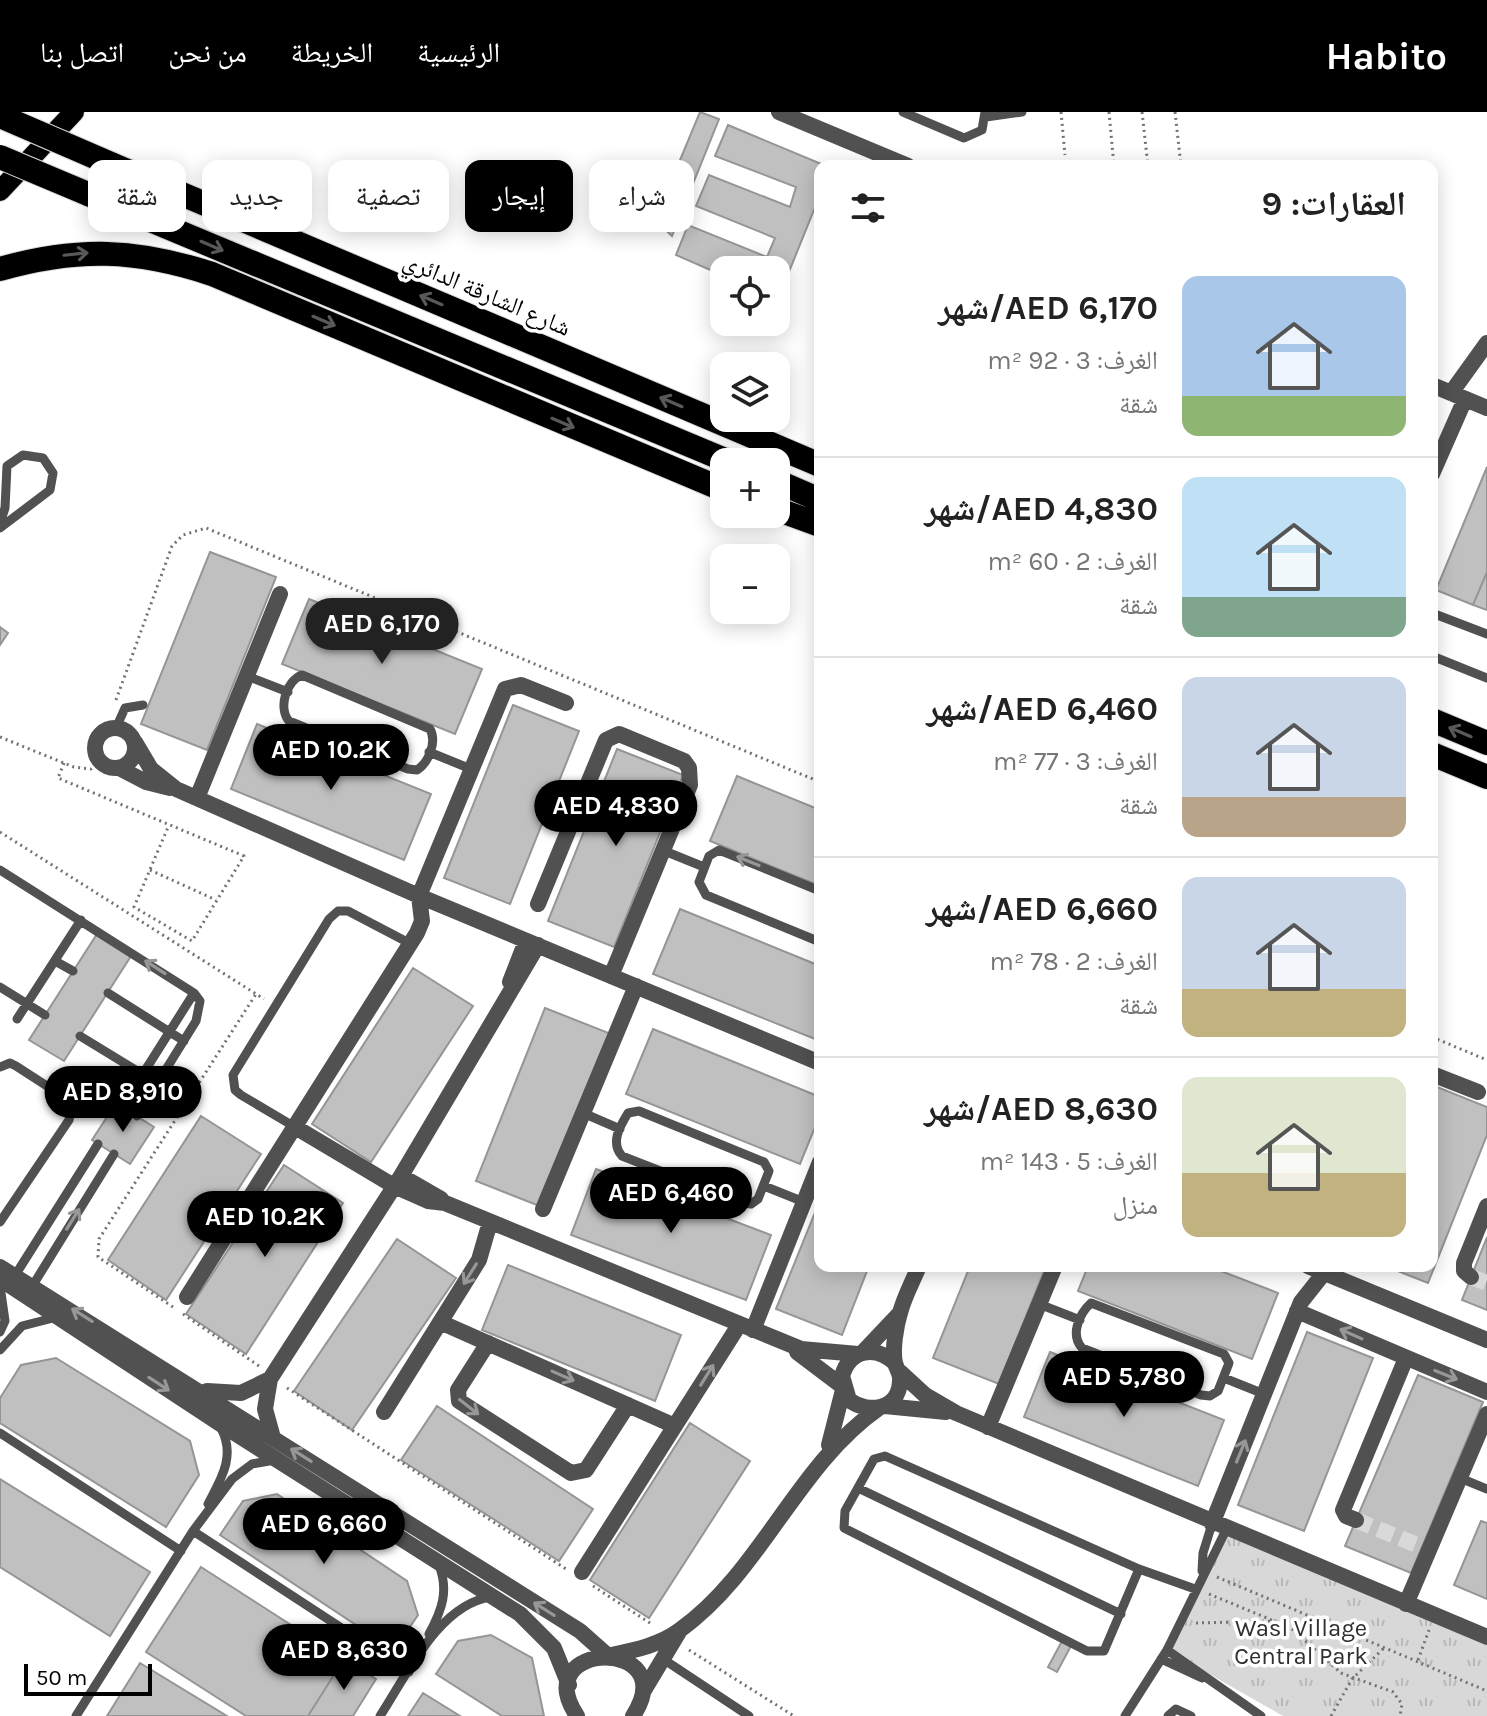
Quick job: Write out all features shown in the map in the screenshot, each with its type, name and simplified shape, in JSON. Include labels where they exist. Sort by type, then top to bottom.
[{"type":"highway","name":"شارع الشارقة الدائري","points":[[0,116],[814,462]]},
{"type":"highway","points":[[0,157],[710,454]]},
{"type":"highway","points":[[0,269],[42,258],[85,252],[128,253],[171,261],[212,274],[710,484]]},
{"type":"highway","points":[[790,487],[814,497]]},
{"type":"highway","points":[[790,514],[814,523]]},
{"type":"highway","points":[[1438,723],[1487,743]]},
{"type":"highway","points":[[1438,757],[1487,777]]},
{"type":"main road","points":[[0,123],[10,112]]},
{"type":"main road","points":[[0,191],[74,112]]},
{"type":"street","points":[[779,112],[894,160]]},
{"type":"street","points":[[1438,456],[1458,396],[1487,343]]},
{"type":"street","points":[[1438,388],[1487,408]]},
{"type":"street","points":[[197,798],[280,594]]},
{"type":"street","points":[[187,1297],[411,944],[422,921],[419,896],[505,689],[509,685],[521,685],[566,703]]},
{"type":"street","points":[[176,789],[151,769],[128,732],[117,724],[96,742],[100,761],[146,782],[176,789],[419,896],[814,1060]]},
{"type":"street","points":[[538,904],[603,746],[612,735],[626,736],[676,757],[689,768],[690,785],[611,976]]},
{"type":"street","points":[[119,768],[133,759],[135,742]]},
{"type":"street","points":[[273,1438],[265,1409],[270,1378],[397,1181],[509,992],[512,975],[532,943]]},
{"type":"street","points":[[543,1209],[636,986]]},
{"type":"street","points":[[1438,1076],[1478,1092]]},
{"type":"street","points":[[295,1127],[397,1181],[428,1201],[445,1203],[782,1343],[819,1353],[876,1351],[925,1395],[956,1413],[1219,1527],[1487,1637]]},
{"type":"street","points":[[579,1575],[675,1426],[746,1328],[814,1177]]},
{"type":"street","points":[[1471,1277],[1464,1271],[1464,1263],[1487,1206]]},
{"type":"street","points":[[384,1412],[479,1260],[490,1222]]},
{"type":"street","points":[[633,1716],[674,1636],[739,1571],[847,1432],[882,1407],[898,1391],[900,1313],[917,1272]]},
{"type":"street","points":[[988,1427],[1052,1272]]},
{"type":"street","points":[[1219,1527],[1264,1394],[1297,1311],[1307,1291],[1333,1272],[1487,1340]]},
{"type":"street","points":[[5,1273],[33,1285],[591,1638],[609,1655],[630,1664],[642,1682],[643,1692]]},
{"type":"street","points":[[5,1273],[57,1317],[520,1614],[542,1633],[563,1666],[573,1712]]},
{"type":"street","points":[[1297,1311],[1487,1392]]},
{"type":"street","points":[[822,1461],[836,1427],[845,1367],[900,1313]]},
{"type":"street","points":[[440,1322],[675,1426]]},
{"type":"street","points":[[488,1343],[458,1390],[459,1401],[571,1473],[586,1470],[628,1405]]},
{"type":"street","points":[[782,1343],[843,1388],[857,1406],[956,1413]]},
{"type":"street","points":[[1356,1520],[1346,1516],[1343,1510],[1406,1358]]},
{"type":"street","points":[[193,1386],[209,1392],[241,1393],[270,1378]]},
{"type":"street","points":[[1406,1604],[1425,1549],[1487,1414]]},
{"type":"street","points":[[569,1685],[578,1666],[587,1660],[674,1636]]},
{"type":"lane","points":[[903,112],[964,138],[977,135],[986,114],[1022,112]]},
{"type":"lane","points":[[23,455],[43,458],[53,473],[50,490],[0,526],[5,508],[7,466],[23,455]]},
{"type":"lane","points":[[1438,615],[1487,634]]},
{"type":"lane","points":[[1438,658],[1487,678]]},
{"type":"lane","points":[[302,675],[426,726],[434,738],[429,752],[421,768],[413,771],[289,721],[282,708],[295,678],[302,675]]},
{"type":"lane","points":[[247,676],[288,692]]},
{"type":"lane","points":[[117,724],[130,705],[143,705]]},
{"type":"lane","points":[[429,752],[471,769]]},
{"type":"lane","points":[[662,850],[704,867]]},
{"type":"lane","points":[[814,889],[723,851],[712,852],[699,882],[706,895],[814,940]]},
{"type":"lane","points":[[0,870],[194,993],[200,1012],[137,1116]]},
{"type":"lane","points":[[295,1127],[235,1090],[233,1075],[329,919],[338,911],[348,911],[411,944]]},
{"type":"lane","points":[[17,1019],[81,920]]},
{"type":"lane","points":[[55,961],[73,971]]},
{"type":"lane","points":[[0,987],[45,1015]]},
{"type":"lane","points":[[108,993],[184,1041]]},
{"type":"lane","points":[[122,1107],[194,993]]},
{"type":"lane","points":[[80,1036],[157,1083]]},
{"type":"lane","points":[[0,1067],[10,1063],[64,1097],[72,1114],[0,1222]]},
{"type":"lane","points":[[639,1111],[764,1162],[769,1171],[764,1186],[755,1202],[746,1204],[622,1156],[615,1143],[620,1129],[628,1113],[639,1111]]},
{"type":"lane","points":[[583,1113],[620,1129]]},
{"type":"lane","points":[[5,1273],[76,1179],[98,1144]]},
{"type":"lane","points":[[33,1285],[114,1154]]},
{"type":"lane","points":[[76,1179],[92,1189]]},
{"type":"lane","points":[[764,1186],[804,1202]]},
{"type":"lane","points":[[0,1286],[5,1321],[0,1332]]},
{"type":"lane","points":[[1099,1303],[1224,1354],[1229,1363],[1224,1378],[1215,1394],[1206,1397],[1082,1348],[1075,1335],[1080,1320],[1088,1305],[1099,1303]]},
{"type":"lane","points":[[1039,1304],[1080,1320]]},
{"type":"lane","points":[[0,1350],[22,1326],[57,1317]]},
{"type":"lane","points":[[1224,1378],[1264,1394]]},
{"type":"lane","points":[[76,1716],[193,1531],[228,1462],[225,1435],[219,1423]]},
{"type":"lane","points":[[0,1433],[181,1551]]},
{"type":"lane","points":[[1139,1569],[1104,1651],[1087,1651],[844,1528],[845,1511],[874,1459],[885,1456],[1139,1569],[1195,1589]]},
{"type":"lane","points":[[193,1531],[241,1471],[264,1461],[276,1460]]},
{"type":"lane","points":[[1460,1478],[1487,1489]]},
{"type":"lane","points":[[858,1488],[1121,1614]]},
{"type":"lane","points":[[1125,1716],[1167,1650],[1202,1571],[1203,1553],[1219,1527]]},
{"type":"lane","points":[[1202,1571],[1214,1557],[1219,1527]]},
{"type":"lane","points":[[193,1531],[409,1672]]},
{"type":"lane","points":[[409,1672],[443,1605],[445,1591],[439,1563]]},
{"type":"lane","points":[[380,1716],[453,1612],[478,1599],[492,1597]]},
{"type":"lane","points":[[1167,1650],[1191,1665],[1202,1678]]},
{"type":"lane","points":[[663,1659],[749,1716]]},
{"type":"lane","points":[[1161,1659],[1202,1678],[1261,1716]]},
{"type":"lane","points":[[1168,1716],[1176,1709],[1191,1716]]},
{"type":"path","points":[[1061,112],[1065,155]]},
{"type":"path","points":[[1109,112],[1113,160]]},
{"type":"path","points":[[1142,112],[1147,160]]},
{"type":"path","points":[[1175,112],[1180,160]]},
{"type":"path","points":[[117,724],[114,703],[172,546],[190,531],[206,528],[814,780]]},
{"type":"path","points":[[0,737],[64,763],[91,769],[100,761]]},
{"type":"path","points":[[64,763],[58,778],[244,856],[186,951]]},
{"type":"path","points":[[169,825],[134,907],[192,941]]},
{"type":"path","points":[[0,832],[274,1006]]},
{"type":"path","points":[[150,870],[217,901]]},
{"type":"path","points":[[256,994],[107,1224],[97,1250],[98,1257],[254,1361],[270,1378],[794,1716]]},
{"type":"path","points":[[1438,1040],[1487,1060]]},
{"type":"path","points":[[1202,1571],[1487,1691]]},
{"type":"path","points":[[1195,1589],[1279,1621],[1303,1636],[1330,1665],[1352,1679],[1393,1692],[1402,1704],[1400,1716]]},
{"type":"path","points":[[1417,1661],[1435,1615]]},
{"type":"path","points":[[1180,1623],[1279,1621]]},
{"type":"path","points":[[1331,1716],[1352,1679],[1384,1648]]},
{"type":"green space","name":"Wasl Village Central Park","points":[[1226,1530],[1487,1643],[1487,1716],[1283,1716],[1167,1650]]},
{"type":"building","points":[[700,112],[719,119],[694,181],[694,160],[680,160]]},
{"type":"building","points":[[728,125],[814,161],[814,210],[790,269],[790,256],[767,256],[775,238],[696,206],[709,175],[790,207],[796,187],[715,156]]},
{"type":"building","points":[[694,227],[765,256],[710,256],[710,270],[676,255],[685,232],[694,232]]},
{"type":"building","points":[[1487,467],[1487,572],[1473,605],[1438,591]]},
{"type":"building","points":[[210,552],[276,577],[207,750],[141,724]]},
{"type":"building","points":[[1487,572],[1487,610],[1473,605]]},
{"type":"building","points":[[309,599],[482,669],[455,734],[282,664]]},
{"type":"building","points":[[0,627],[8,633],[0,645]]},
{"type":"building","points":[[513,705],[579,731],[510,904],[444,878]]},
{"type":"building","points":[[257,724],[431,794],[404,860],[231,789]]},
{"type":"building","points":[[617,749],[683,775],[614,947],[548,921]]},
{"type":"building","points":[[737,776],[814,808],[814,884],[710,841]]},
{"type":"building","points":[[680,909],[814,964],[814,1039],[653,974]]},
{"type":"building","points":[[97,934],[131,956],[64,1061],[29,1040]]},
{"type":"building","points":[[413,968],[473,1006],[371,1162],[312,1124]]},
{"type":"building","points":[[545,1008],[611,1034],[542,1207],[476,1181]]},
{"type":"building","points":[[653,1029],[814,1095],[814,1130],[800,1164],[626,1094]]},
{"type":"building","points":[[1438,1087],[1487,1107],[1487,1135],[1438,1258]]},
{"type":"building","points":[[116,1103],[154,1127],[130,1164],[92,1140]]},
{"type":"building","points":[[201,1116],[261,1154],[166,1300],[108,1260]]},
{"type":"building","points":[[284,1165],[343,1203],[246,1354],[186,1314]]},
{"type":"building","points":[[596,1169],[771,1235],[746,1300],[571,1235]]},
{"type":"building","points":[[814,1215],[814,1272],[867,1272],[842,1335],[776,1309]]},
{"type":"building","points":[[1487,1237],[1487,1310],[1462,1300]]},
{"type":"building","points":[[397,1239],[456,1278],[352,1430],[294,1391]]},
{"type":"building","points":[[508,1265],[681,1335],[655,1401],[482,1330]]},
{"type":"building","points":[[968,1272],[1044,1272],[999,1384],[933,1358]]},
{"type":"building","points":[[1086,1272],[1224,1272],[1278,1293],[1252,1359],[1078,1291]]},
{"type":"building","points":[[1400,1272],[1432,1272],[1428,1283]]},
{"type":"building","points":[[1307,1332],[1373,1358],[1304,1531],[1238,1505]]},
{"type":"building","points":[[1050,1352],[1224,1420],[1198,1486],[1024,1417]]},
{"type":"building","points":[[56,1358],[190,1441],[199,1475],[166,1527],[0,1423],[0,1398],[21,1365]]},
{"type":"building","points":[[1418,1375],[1483,1402],[1411,1573],[1345,1546]]},
{"type":"building","points":[[437,1406],[593,1509],[559,1561],[401,1460]]},
{"type":"building","points":[[690,1423],[750,1461],[649,1618],[590,1580]]},
{"type":"building","points":[[0,1479],[150,1572],[110,1636],[0,1567]]},
{"type":"building","points":[[277,1494],[407,1581],[418,1615],[394,1650],[220,1535],[243,1501]]},
{"type":"building","points":[[1481,1521],[1487,1523],[1487,1599],[1454,1585]]},
{"type":"building","points":[[201,1567],[344,1659],[308,1716],[246,1716],[146,1652]]},
{"type":"building","points":[[491,1635],[532,1658],[544,1716],[502,1716],[436,1674],[458,1641]]},
{"type":"building","points":[[1062,1641],[1071,1646],[1057,1672],[1048,1667]]},
{"type":"building","points":[[344,1659],[376,1679],[353,1716],[308,1716]]},
{"type":"building","points":[[140,1663],[227,1716],[107,1716]]},
{"type":"building","points":[[423,1693],[460,1716],[408,1716]]},
{"type":"tunnel","points":[[1471,1277],[1487,1283]]},
{"type":"tunnel","points":[[1356,1520],[1422,1547]]}]
